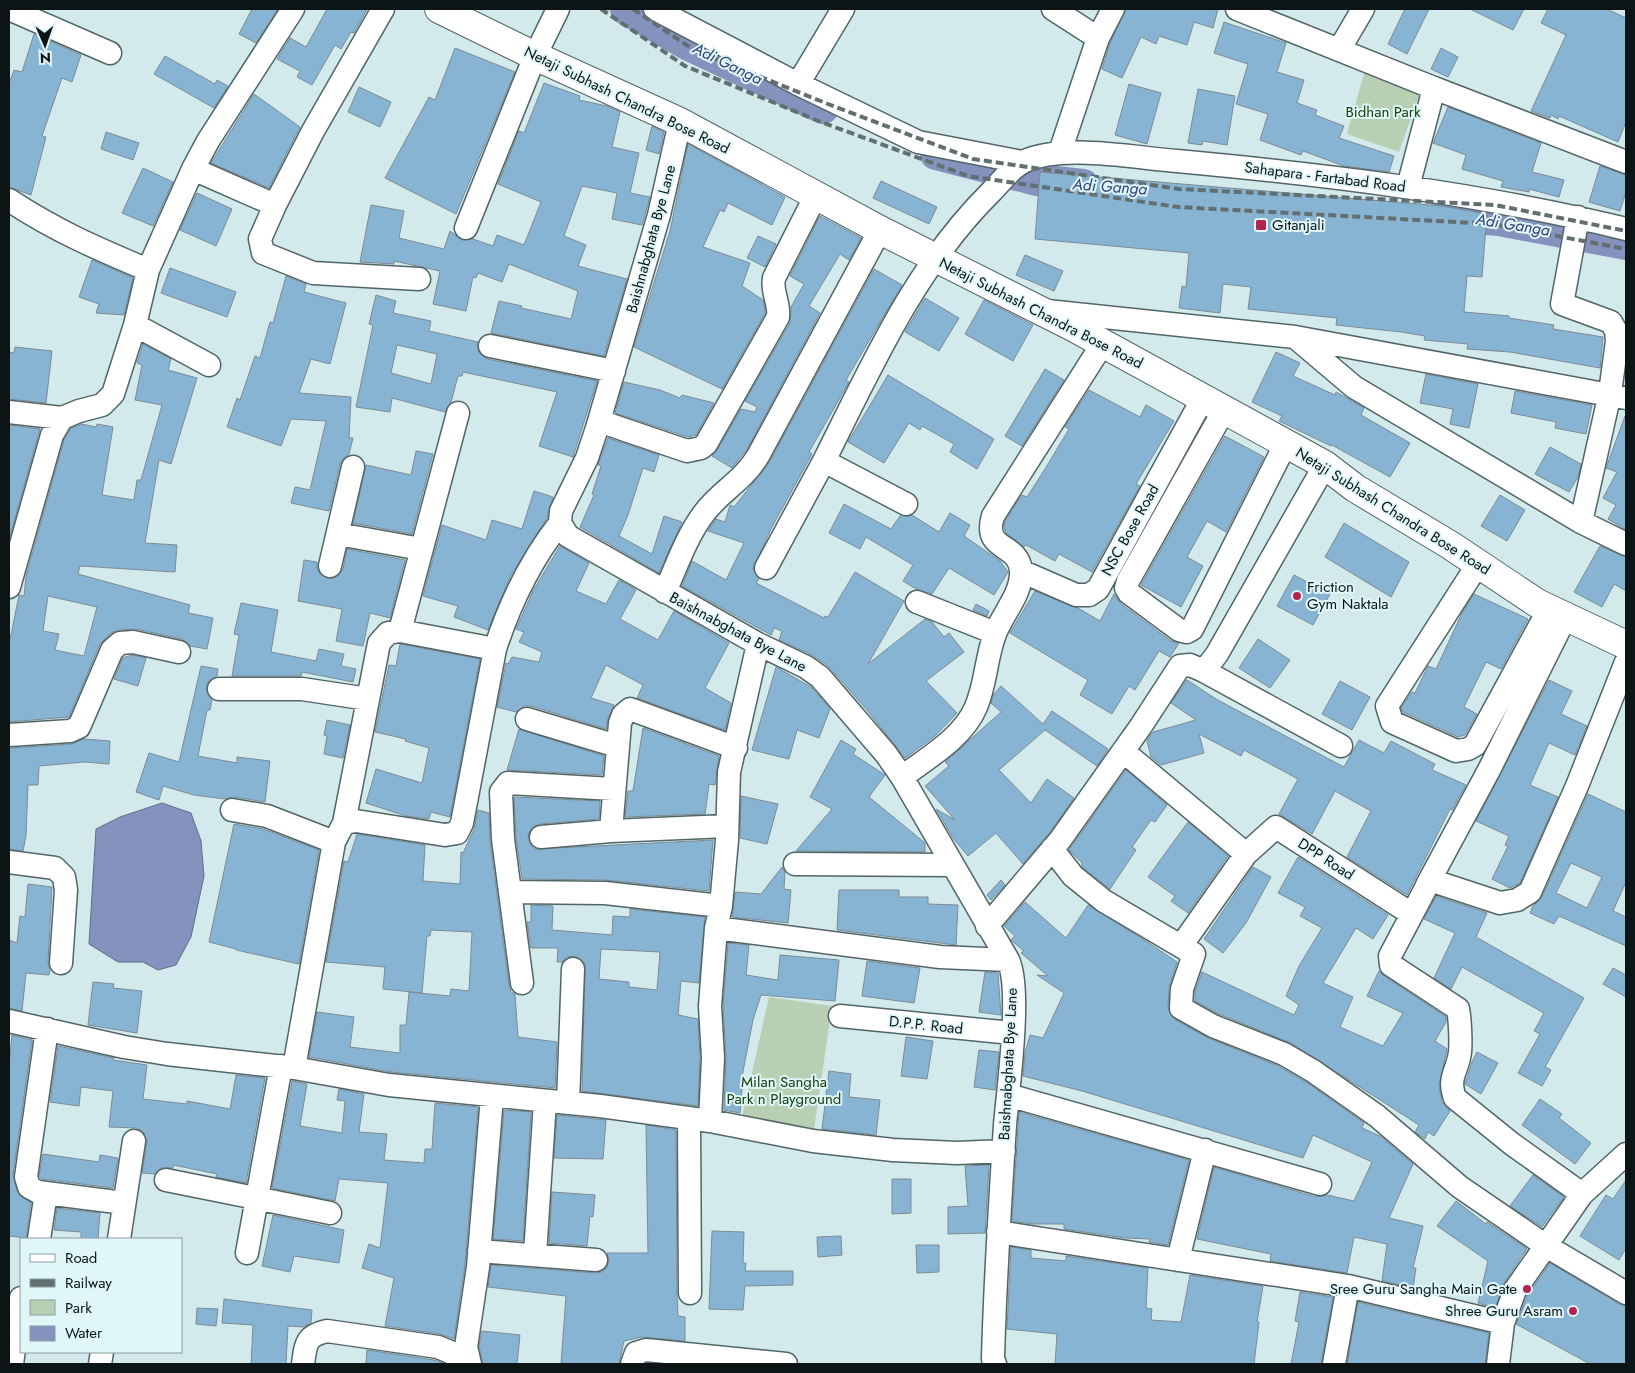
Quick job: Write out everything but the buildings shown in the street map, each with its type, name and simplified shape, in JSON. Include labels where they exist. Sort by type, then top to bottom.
[{"type":"main road","name":"Netaji Subhash Chandra Bose Road","points":[[439,9],[535,56],[680,122],[880,230],[1103,343],[1325,464],[1355,488],[1478,564],[1558,612],[1626,645]]},
{"type":"street","points":[[9,9],[110,53]]},
{"type":"street","points":[[9,412],[62,418],[79,410],[102,405],[113,394],[135,325],[148,270],[193,169],[213,134],[293,9]]},
{"type":"street","points":[[383,9],[313,131],[260,239],[264,253],[313,273],[419,279]]},
{"type":"street","points":[[466,228],[535,56],[558,9]]},
{"type":"street","name":"Sahapara - Fartabad Road","points":[[655,9],[798,84],[918,142],[1015,168],[1060,152],[1239,167],[1408,187],[1513,203],[1576,229],[1626,230]]},
{"type":"street","points":[[798,84],[843,9]]},
{"type":"street","points":[[1053,9],[1098,38]]},
{"type":"street","points":[[1060,152],[1098,38],[1113,9]]},
{"type":"street","points":[[1237,9],[1626,162]]},
{"type":"street","points":[[1339,50],[1363,9]]},
{"type":"street","points":[[1408,187],[1434,88]]},
{"type":"street","name":"Baishnabghata Bye Lane","points":[[680,122],[659,215],[599,421],[586,458],[561,511],[560,523],[568,536],[758,644],[806,667],[820,678],[886,754],[902,777],[951,865],[1008,960],[1012,969],[1012,1033],[998,1232],[993,1359],[995,1364]]},
{"type":"street","points":[[766,568],[824,461],[884,340],[934,258],[970,212],[1015,168]]},
{"type":"street","points":[[193,169],[276,205]]},
{"type":"street","points":[[599,421],[687,450],[701,448],[706,444],[778,316],[779,305],[773,290],[774,278],[816,196]]},
{"type":"street","points":[[9,200],[47,225],[80,242],[148,270]]},
{"type":"street","points":[[1576,229],[1562,304],[1611,322],[1616,331],[1618,341],[1618,396],[1581,522]]},
{"type":"street","points":[[665,592],[695,526],[706,510],[740,481],[758,456],[880,230]]},
{"type":"street","points":[[1040,310],[1295,337],[1618,396]]},
{"type":"street","points":[[135,325],[209,365]]},
{"type":"street","points":[[1295,337],[1354,387],[1581,522],[1626,544]]},
{"type":"street","points":[[902,777],[964,727],[976,707],[995,633],[1017,591],[1021,572],[1018,558],[992,539],[989,528],[993,516],[1103,343]]},
{"type":"street","points":[[490,346],[614,370]]},
{"type":"street","points":[[1214,404],[1126,588],[1129,594],[1179,630],[1186,632],[1192,629],[1286,443]]},
{"type":"street","name":"NSC Bose Road","points":[[1021,572],[1076,595],[1089,595],[1098,589],[1214,404]]},
{"type":"street","points":[[400,631],[458,413]]},
{"type":"street","points":[[9,587],[52,436],[62,418]]},
{"type":"street","points":[[824,461],[906,504]]},
{"type":"street","points":[[1204,671],[1228,634],[1325,464]]},
{"type":"street","points":[[330,566],[354,467]]},
{"type":"street","points":[[232,810],[339,833],[356,821],[445,835],[458,833],[462,823],[495,649],[532,561],[560,523]]},
{"type":"street","points":[[338,534],[421,549]]},
{"type":"street","points":[[1231,552],[1264,570]]},
{"type":"street","points":[[1478,564],[1387,706],[1392,722],[1456,751],[1468,749],[1476,745],[1558,612]]},
{"type":"street","points":[[917,602],[995,633]]},
{"type":"street","points":[[1427,885],[1489,770],[1558,612]]},
{"type":"street","points":[[1198,617],[1228,634]]},
{"type":"street","points":[[247,1252],[257,1198],[288,1067],[379,643],[388,634],[400,631],[495,649]]},
{"type":"street","points":[[9,735],[70,731],[79,727],[112,650],[120,642],[133,642],[179,652]]},
{"type":"street","points":[[690,1293],[699,1120],[714,1058],[710,1006],[716,928],[721,906],[729,772],[736,748],[758,644]]},
{"type":"street","points":[[1582,1194],[1512,1144],[1455,1098],[1451,1088],[1452,1075],[1460,1053],[1458,1009],[1391,965],[1390,956],[1410,913],[1430,880],[1500,903],[1517,900],[1530,892],[1577,786],[1626,662]]},
{"type":"street","points":[[987,926],[1052,849],[1123,751],[1180,666],[1190,665],[1204,671],[1341,746]]},
{"type":"street","points":[[219,690],[302,689],[368,699]]},
{"type":"street","points":[[611,831],[613,789],[620,724],[623,715],[630,709],[736,748]]},
{"type":"street","points":[[527,719],[617,746]]},
{"type":"street","points":[[1123,751],[1246,854],[1181,946]]},
{"type":"street","points":[[522,983],[503,839],[501,792],[508,784],[613,789]]},
{"type":"street","points":[[541,837],[611,831],[727,826]]},
{"type":"street","name":"DPP Road","points":[[1246,854],[1276,827],[1410,913]]},
{"type":"street","points":[[1052,849],[1074,876],[1104,901],[1194,954],[1182,989],[1181,1008],[1213,1026],[1284,1054],[1313,1071],[1377,1116],[1460,1187],[1546,1246],[1626,1293]]},
{"type":"street","points":[[9,862],[55,868],[64,877],[66,890],[61,963]]},
{"type":"street","points":[[795,864],[951,865]]},
{"type":"street","points":[[511,892],[605,893],[721,906]]},
{"type":"street","points":[[716,928],[940,957],[1008,960]]},
{"type":"street","points":[[568,1103],[573,969]]},
{"type":"street","name":"D.P.P. Road","points":[[840,1016],[1012,1033]]},
{"type":"street","points":[[9,1021],[167,1054],[288,1067],[389,1085],[492,1097],[568,1103],[699,1120],[813,1141],[957,1153],[1004,1151]]},
{"type":"street","points":[[47,1029],[26,1177],[29,1187],[38,1192],[124,1203]]},
{"type":"street","points":[[1008,1096],[1205,1150],[1320,1184]]},
{"type":"street","points":[[469,1364],[466,1347],[479,1251],[492,1097]]},
{"type":"street","points":[[535,1255],[545,1101]]},
{"type":"street","points":[[119,1238],[134,1141]]},
{"type":"street","points":[[1178,1260],[1205,1150]]},
{"type":"street","points":[[1498,1364],[1503,1323],[1515,1290],[1582,1194],[1626,1154]]},
{"type":"street","points":[[166,1180],[330,1213]]},
{"type":"street","points":[[39,1238],[46,1193]]},
{"type":"street","points":[[998,1232],[1348,1286],[1503,1323]]},
{"type":"street","points":[[479,1251],[596,1260]]},
{"type":"street","points":[[1334,1364],[1348,1286]]},
{"type":"street","points":[[12,1364],[20,1305]]},
{"type":"street","points":[[303,1364],[307,1341],[314,1334],[327,1331],[438,1347],[469,1364]]},
{"type":"street","points":[[632,1364],[636,1353],[646,1350],[786,1364]]},
{"type":"green space","name":"Bidhan Park","points":[[1365,70],[1421,90],[1399,152],[1347,134]]},
{"type":"green space","name":"Milan Sangha Park n Playground","points":[[769,997],[832,1006],[813,1136],[741,1122]]},
{"type":"water","points":[[162,803],[191,813],[201,841],[204,876],[191,937],[176,965],[158,970],[143,962],[118,962],[89,944],[96,829],[120,817]]},
{"type":"waterway","name":"Adi Ganga","points":[[626,9],[689,45],[823,108]]},
{"type":"waterway","name":"Adi Ganga","points":[[936,154],[1037,180],[1083,185]]},
{"type":"waterway","name":"Adi Ganga","points":[[1443,215],[1499,220],[1626,244]]},
{"type":"railway","points":[[601,9],[685,66],[821,122],[968,176],[1178,207],[1493,224],[1626,249]]},
{"type":"railway","points":[[633,9],[694,50],[828,104],[973,159],[1179,189],[1495,205],[1626,231]]},
{"type":"place","name":"Gitanjali","points":[[1261,225]]},
{"type":"place","name":"Friction Gym Naktala","points":[[1297,596]]},
{"type":"place","name":"Sree Guru Sangha Main Gate","points":[[1527,1289]]},
{"type":"place","name":"Shree Guru Asram","points":[[1573,1311]]}]
